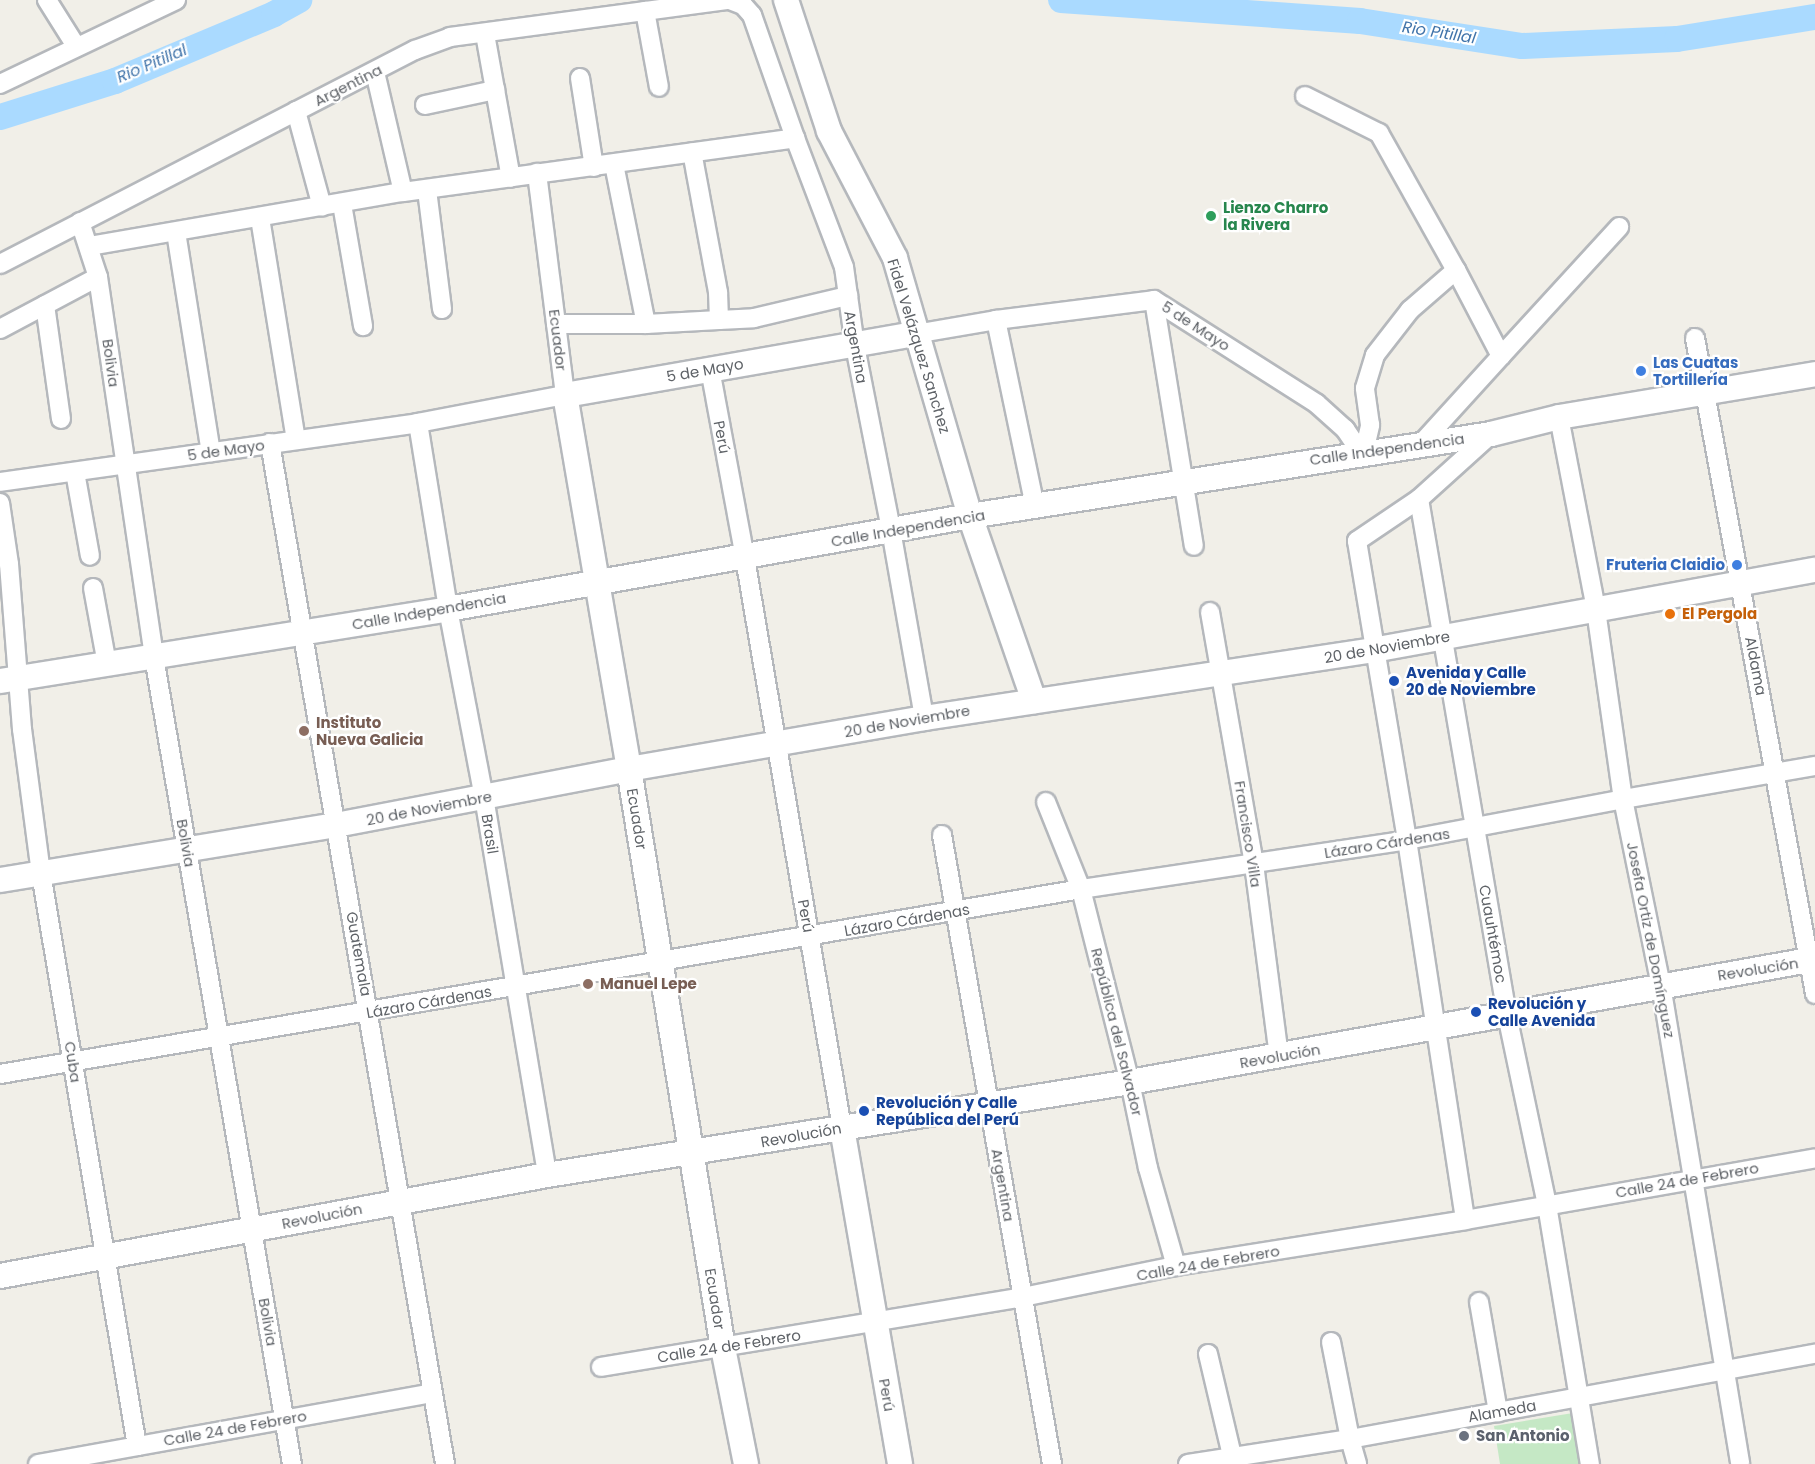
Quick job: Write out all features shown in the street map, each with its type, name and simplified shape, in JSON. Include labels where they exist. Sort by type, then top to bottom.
[{"type":"street","points":[[47,0],[76,46]]},
{"type":"street","points":[[0,84],[76,46],[149,5],[176,0]]},
{"type":"street","name":"Argentina","points":[[0,264],[416,50],[450,37],[728,0],[743,4],[752,15],[844,267],[855,346],[891,530],[924,718]]},
{"type":"street","name":"Fidel Velázquez Sanchez","points":[[786,3],[830,131],[894,258],[970,516],[1034,701]]},
{"type":"street","points":[[645,11],[659,87]]},
{"type":"street","points":[[485,34],[511,178]]},
{"type":"street","points":[[375,72],[403,192]]},
{"type":"street","points":[[580,78],[594,167]]},
{"type":"street","points":[[425,105],[495,90]]},
{"type":"street","points":[[1305,96],[1379,133],[1501,356]]},
{"type":"street","points":[[296,111],[322,207]]},
{"type":"street","points":[[89,246],[403,192],[795,138]]},
{"type":"street","points":[[692,152],[718,292],[719,320]]},
{"type":"street","points":[[614,164],[646,324]]},
{"type":"street","name":"Ecuador","points":[[537,174],[565,395],[598,581],[723,1348],[746,1464]]},
{"type":"street","points":[[428,190],[442,309]]},
{"type":"street","points":[[342,204],[363,326]]},
{"type":"street","points":[[260,218],[297,440]]},
{"type":"street","name":"Bolivia","points":[[80,222],[98,277],[154,657],[221,1036],[292,1464]]},
{"type":"street","points":[[1421,444],[1619,226]]},
{"type":"street","points":[[176,232],[211,452]]},
{"type":"street","points":[[1362,452],[1370,425],[1365,388],[1375,355],[1410,310],[1456,270]]},
{"type":"street","points":[[0,328],[98,277]]},
{"type":"street","points":[[556,324],[646,324],[754,318],[848,296]]},
{"type":"street","points":[[1154,300],[1194,546]]},
{"type":"street","name":"5 de Mayo","points":[[0,482],[418,423],[710,369],[855,346],[996,320],[1154,300],[1317,404],[1345,429],[1362,452]]},
{"type":"street","points":[[45,305],[61,419]]},
{"type":"street","points":[[996,320],[1035,507]]},
{"type":"street","name":"Aldama","points":[[1695,338],[1813,960],[1815,994]]},
{"type":"street","name":"Perú","points":[[710,369],[745,558],[873,1322],[900,1464]]},
{"type":"street","name":"Calle Independencia","points":[[9,679],[448,609],[598,581],[745,558],[970,516],[1184,483],[1362,452],[1491,434],[1559,417],[1815,374]]},
{"type":"street","name":"Josefa Ortiz de Domínguez","points":[[1559,417],[1596,610],[1623,799],[1661,985],[1727,1371],[1740,1464]]},
{"type":"street","name":"Brasil","points":[[418,423],[448,609],[484,797],[547,1175]]},
{"type":"street","points":[[1465,1220],[1407,840],[1373,650],[1357,541],[1419,499],[1491,434]]},
{"type":"street","name":"Guatemala","points":[[270,443],[369,1013],[431,1394],[445,1464]]},
{"type":"street","points":[[75,472],[90,556]]},
{"type":"street","name":"Cuauhtémoc","points":[[1419,499],[1507,1016],[1546,1205],[1590,1464]]},
{"type":"street","name":"Cuba","points":[[0,503],[5,565],[9,679],[22,729],[41,873],[137,1446]]},
{"type":"street","name":"20 de Noviembre","points":[[0,880],[336,825],[629,769],[924,718],[1373,650],[1815,570]]},
{"type":"street","points":[[93,588],[107,664]]},
{"type":"street","name":"Francisco Villa","points":[[1210,612],[1254,864],[1279,1056]]},
{"type":"street","name":"Lázaro Cárdenas","points":[[0,1074],[369,1013],[1081,889],[1407,840],[1815,766]]},
{"type":"street","name":"República del Salvador","points":[[1046,802],[1081,889],[1130,1082],[1148,1168],[1176,1266]]},
{"type":"street","name":"Argentina","points":[[942,835],[1052,1464]]},
{"type":"street","name":"Revolución","points":[[0,1276],[400,1200],[1130,1082],[1507,1016],[1661,985],[1813,960]]},
{"type":"street","name":"Calle 24 de Febrero","points":[[601,1367],[1023,1297],[1176,1266],[1465,1220],[1815,1158]]},
{"type":"street","points":[[1479,1302],[1498,1412]]},
{"type":"street","points":[[1331,1342],[1357,1464]]},
{"type":"street","points":[[1208,1354],[1234,1460]]},
{"type":"street","name":"Alameda","points":[[1188,1464],[1234,1460],[1815,1354]]},
{"type":"street","name":"Calle 24 de Febrero","points":[[38,1464],[431,1394]]},
{"type":"green space","points":[[1573,1413],[1581,1464],[1500,1464],[1494,1426]]},
{"type":"waterway","name":"Rio Pitillal","points":[[0,117],[115,81],[274,14],[299,0]]},
{"type":"waterway","name":"Rio Pitillal","points":[[1061,0],[1360,21],[1522,46],[1677,39],[1815,17]]},
{"type":"place","name":"Lienzo Charro la Rivera","points":[[1211,216]]},
{"type":"place","name":"Las Cuatas Tortillería","points":[[1641,371]]},
{"type":"place","name":"Fruteria Claidio","points":[[1737,565]]},
{"type":"place","name":"El Pergola","points":[[1670,614]]},
{"type":"place","name":"Avenida y Calle 20 de Noviembre","points":[[1394,681]]},
{"type":"place","name":"Instituto Nueva Galicia","points":[[304,731]]},
{"type":"place","name":"Manuel Lepe","points":[[588,984]]},
{"type":"place","name":"Revolución y Calle Avenida","points":[[1476,1012]]},
{"type":"place","name":"Revolución y Calle República del Perú","points":[[864,1111]]},
{"type":"place","name":"San Antonio","points":[[1464,1436]]}]
